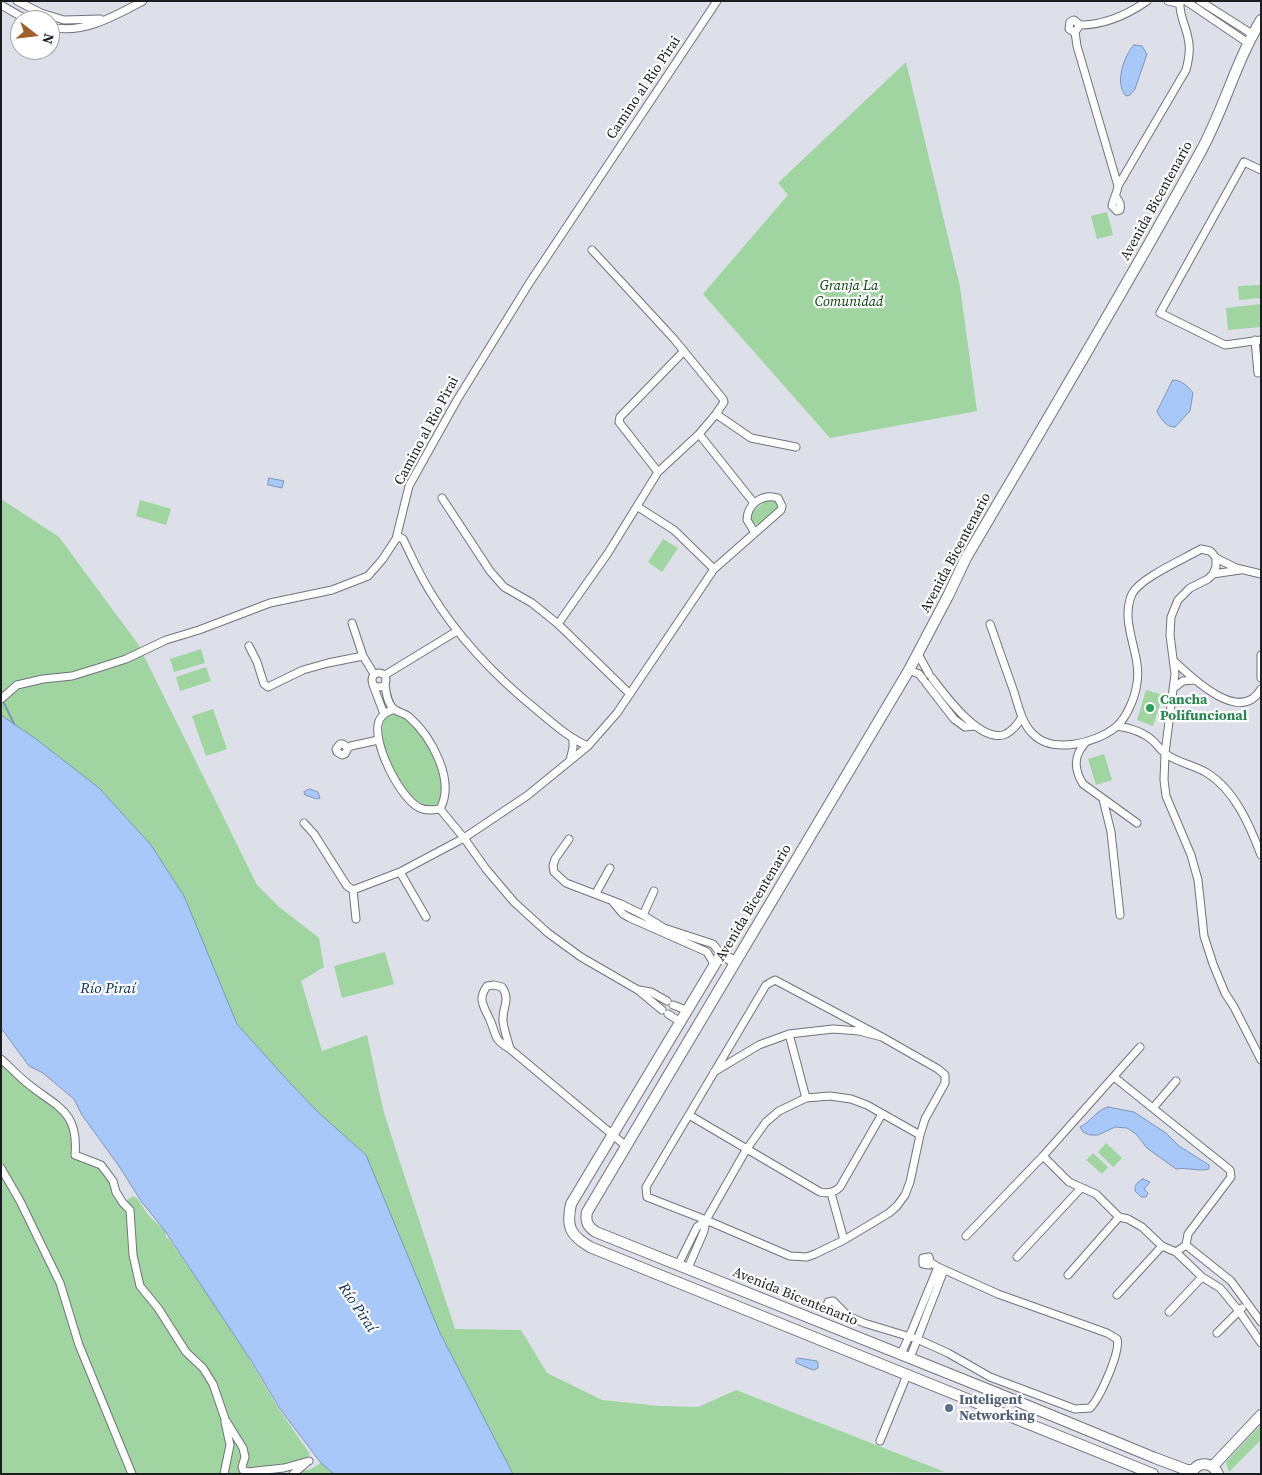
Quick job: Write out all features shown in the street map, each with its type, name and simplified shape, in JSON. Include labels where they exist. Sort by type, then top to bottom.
[{"type":"street","points":[[17,1],[41,13],[64,20],[111,19]]},
{"type":"street","points":[[60,28],[75,29],[111,19],[143,1]]},
{"type":"street","name":"Camino al Rio Pirai","points":[[1,699],[17,685],[43,679],[72,676],[98,668],[126,659],[166,640],[194,632],[270,603],[332,590],[368,576],[382,560],[397,536],[409,486],[456,400],[530,282],[717,1]]},
{"type":"street","points":[[1118,186],[1077,46],[1075,33],[1080,25],[1099,24],[1111,20],[1147,1]]},
{"type":"street","points":[[1168,1],[1172,3],[1182,2],[1250,39]]},
{"type":"street","points":[[1200,1],[1250,39]]},
{"type":"street","points":[[1116,197],[1118,186],[1186,70],[1190,49],[1179,9],[1182,2]]},
{"type":"street","name":"Avenida Bicentenario","points":[[1192,1472],[596,1232],[586,1222],[587,1212],[909,670],[962,566],[1160,226],[1205,144],[1250,39],[1261,20]]},
{"type":"street","points":[[1258,373],[1258,340],[1225,344],[1160,313],[1244,162],[1261,170]]},
{"type":"street","points":[[558,624],[638,507],[658,472],[699,434],[724,402],[684,351],[592,250]]},
{"type":"street","points":[[658,472],[619,422],[620,417],[684,351]]},
{"type":"street","points":[[716,414],[751,438],[796,447]]},
{"type":"street","points":[[699,434],[754,503]]},
{"type":"street","points":[[353,890],[400,872],[464,838],[528,795],[588,746],[617,713],[714,569],[755,533],[781,510],[782,506],[778,498],[772,496],[754,503],[749,508],[747,520],[755,533]]},
{"type":"street","points":[[442,498],[490,571],[504,587],[532,603],[558,624],[630,694]]},
{"type":"street","points":[[638,507],[674,530],[714,569]]},
{"type":"street","points":[[397,536],[403,539],[430,593],[456,631],[478,657],[523,699],[573,739],[588,746]]},
{"type":"street","points":[[990,624],[1022,717],[1032,733],[1044,742],[1058,745],[1086,742],[1103,735],[1117,726],[1131,706],[1138,683],[1137,658],[1129,630],[1129,604],[1133,592],[1141,582],[1201,549],[1210,551],[1216,558],[1243,570],[1261,574]]},
{"type":"street","points":[[1213,574],[1216,567],[1216,558]]},
{"type":"street","points":[[1243,570],[1213,574],[1190,588],[1178,600],[1172,617],[1170,636],[1174,661],[1174,688],[1164,753],[1164,780],[1166,796],[1191,855],[1198,880],[1204,936],[1213,964],[1225,993],[1261,1060]]},
{"type":"street","points":[[352,624],[363,656],[374,674],[372,678],[384,714]]},
{"type":"street","points":[[385,675],[456,631]]},
{"type":"street","points":[[249,646],[257,662],[264,684],[268,687],[303,670],[363,656]]},
{"type":"street","points":[[918,654],[926,676],[975,726],[986,733],[994,736],[1005,734],[1015,727],[1022,717]]},
{"type":"street","points":[[1261,655],[1261,678]]},
{"type":"street","points":[[1174,661],[1195,680],[1225,699],[1241,702],[1254,698],[1261,689]]},
{"type":"street","points":[[909,670],[926,676]]},
{"type":"street","points":[[374,674],[378,672],[385,675]]},
{"type":"street","points":[[385,675],[386,694],[394,709],[407,716],[418,726],[438,758],[443,771],[446,790],[440,809]]},
{"type":"street","points":[[1174,688],[1183,681],[1195,680]]},
{"type":"street","points":[[374,685],[380,687],[386,684]]},
{"type":"street","points":[[394,709],[384,714],[379,722],[378,740],[386,764],[413,804],[429,810],[440,809]]},
{"type":"street","points":[[1117,726],[1142,733],[1152,740],[1164,753],[1208,774],[1224,787],[1237,804],[1253,834],[1261,855]]},
{"type":"street","points":[[570,760],[573,739]]},
{"type":"street","points":[[348,748],[378,740]]},
{"type":"street","points":[[1086,742],[1076,757],[1075,767],[1082,784],[1137,823]]},
{"type":"street","points":[[1104,799],[1111,832],[1120,914]]},
{"type":"street","points":[[440,809],[514,902],[548,933],[580,957],[638,990],[665,1012],[695,1029]]},
{"type":"street","points":[[304,823],[314,834],[347,886],[353,890]]},
{"type":"street","points":[[569,840],[552,866],[554,872],[566,883],[596,893],[643,915],[664,928],[713,944],[721,954],[735,962]]},
{"type":"street","points":[[596,893],[610,868]]},
{"type":"street","points":[[400,872],[426,917]]},
{"type":"street","points":[[353,890],[356,919]]},
{"type":"street","points":[[643,915],[654,891]]},
{"type":"street","points":[[613,902],[623,914],[630,918],[707,952],[714,964],[729,972]]},
{"type":"street","name":"Avenida Bicentenario","points":[[721,954],[571,1204],[568,1215],[570,1229],[577,1239],[590,1247],[725,1302],[1152,1473]]},
{"type":"street","points":[[775,980],[882,1037],[938,1069],[945,1075],[945,1083],[930,1108],[920,1135],[910,1182],[905,1195],[889,1213],[844,1240],[815,1254],[798,1258],[647,1197],[646,1187],[766,985],[775,980]]},
{"type":"street","points":[[510,1049],[503,1022],[506,993],[502,986],[494,984],[487,986],[483,992],[482,1003],[491,1021],[495,1036],[501,1043],[626,1146]]},
{"type":"street","points":[[638,990],[651,992],[701,1019]]},
{"type":"street","points":[[714,1072],[759,1045],[789,1034],[833,1029],[858,1031],[882,1037]]},
{"type":"street","points":[[789,1034],[806,1098]]},
{"type":"street","points":[[966,1236],[1043,1156],[1140,1047]]},
{"type":"street","points":[[1,1059],[26,1082],[68,1115],[76,1140],[75,1155],[101,1165],[113,1181],[116,1192],[130,1210],[132,1255],[140,1286],[158,1308],[186,1352],[203,1368],[213,1384],[225,1419],[230,1445],[224,1474]]},
{"type":"street","points":[[1114,1077],[1230,1170],[1231,1177],[1188,1234],[1186,1245],[1176,1252]]},
{"type":"street","points":[[1153,1108],[1176,1082]]},
{"type":"street","points":[[683,1267],[704,1231],[706,1220],[746,1150],[766,1122],[779,1111],[806,1098],[830,1096],[850,1099],[867,1105],[920,1135]]},
{"type":"street","points":[[689,1116],[820,1192],[831,1193],[840,1187],[882,1114]]},
{"type":"street","points":[[1043,1156],[1070,1182],[1096,1194],[1119,1217],[1128,1219],[1142,1227],[1162,1246],[1176,1252],[1202,1276],[1220,1288],[1261,1343]]},
{"type":"street","points":[[1,1168],[20,1201],[60,1283],[80,1345],[132,1474]]},
{"type":"street","points":[[1017,1257],[1081,1188]]},
{"type":"street","points":[[831,1193],[844,1240]]},
{"type":"street","points":[[1068,1275],[1119,1217]]},
{"type":"street","points":[[590,1247],[596,1232]]},
{"type":"street","points":[[1186,1245],[1231,1281],[1261,1322]]},
{"type":"street","points":[[1117,1295],[1162,1246]]},
{"type":"street","points":[[642,1268],[641,1258],[648,1252]]},
{"type":"street","points":[[848,1316],[864,1323],[917,1339],[948,1353],[990,1377],[1075,1409],[1090,1408],[1097,1401],[1118,1348],[1117,1338],[1108,1333],[998,1294],[930,1262]]},
{"type":"street","points":[[906,1356],[909,1336],[941,1268]]},
{"type":"street","points":[[906,1356],[917,1339],[941,1268]]},
{"type":"street","points":[[1170,1312],[1202,1276]]},
{"type":"street","points":[[725,1302],[731,1286]]},
{"type":"street","points":[[1217,1333],[1248,1303]]},
{"type":"street","points":[[880,1441],[907,1375]]},
{"type":"street","points":[[1192,1472],[1200,1464],[1209,1464],[1217,1472],[1261,1415]]},
{"type":"street","points":[[225,1419],[243,1448],[245,1457],[243,1470],[247,1472],[284,1468],[309,1461],[293,1474]]},
{"type":"street","points":[[1096,1451],[1102,1437]]},
{"type":"street","points":[[1152,1473],[1150,1467],[1155,1458]]},
{"type":"green space","name":"Granja La Comunidad","points":[[906,62],[960,287],[977,411],[830,438],[703,294],[788,195],[778,183]]},
{"type":"green space","points":[[1107,212],[1113,235],[1097,239],[1091,216]]},
{"type":"green space","points":[[1261,285],[1261,298],[1239,300],[1238,286]]},
{"type":"green space","points":[[1261,304],[1261,327],[1228,330],[1226,308]]},
{"type":"green space","points":[[1,499],[59,537],[138,644],[257,885],[278,906],[319,938],[324,967],[301,981],[322,1051],[367,1035],[383,1109],[455,1329],[521,1330],[547,1373],[602,1400],[660,1406],[698,1407],[736,1390],[945,1472],[513,1474],[440,1333],[366,1155],[319,1113],[237,1024],[184,896],[151,845],[99,788],[36,739],[1,715]]},
{"type":"green space","points":[[768,499],[777,502],[778,508],[761,525],[754,524],[749,519],[752,512]]},
{"type":"green space","points":[[140,500],[171,509],[166,525],[136,516]]},
{"type":"green space","points":[[663,539],[678,548],[662,572],[648,562]]},
{"type":"green space","points":[[201,649],[205,663],[174,672],[170,659]]},
{"type":"green space","points":[[206,667],[211,681],[180,691],[176,677]]},
{"type":"green space","name":"Cancha Polifuncional","points":[[1146,690],[1163,695],[1153,726],[1137,720]]},
{"type":"green space","points":[[213,709],[227,749],[206,756],[192,716]]},
{"type":"green space","points":[[391,713],[400,715],[409,721],[432,754],[441,777],[443,790],[441,802],[429,805],[416,800],[404,788],[394,771],[386,753],[383,736],[384,722]]},
{"type":"green space","points":[[1104,754],[1112,780],[1096,785],[1088,759]]},
{"type":"green space","points":[[385,952],[394,984],[342,998],[334,966]]},
{"type":"green space","points":[[1,1065],[66,1116],[75,1140],[72,1154],[102,1169],[128,1211],[129,1247],[136,1277],[212,1385],[228,1442],[223,1474],[134,1474],[81,1344],[69,1306],[12,1182],[1,1164]]},
{"type":"green space","points":[[1106,1143],[1122,1158],[1113,1167],[1098,1152]]},
{"type":"green space","points":[[1093,1153],[1108,1167],[1102,1174],[1086,1160]]},
{"type":"green space","points":[[1,1171],[58,1286],[130,1474],[1,1474]]},
{"type":"green space","points":[[133,1196],[137,1198],[149,1216],[165,1231],[166,1237],[205,1291],[247,1355],[278,1408],[310,1454],[303,1462],[245,1471],[245,1457],[200,1360],[188,1352],[142,1285],[133,1247],[130,1208],[127,1200]]},
{"type":"green space","points":[[1261,1425],[1261,1440],[1229,1472],[1226,1462]]},
{"type":"green space","points":[[227,1426],[242,1449],[241,1468],[280,1471],[280,1474],[226,1474],[231,1451]]},
{"type":"green space","points":[[321,1463],[334,1474],[298,1474],[302,1470],[309,1470]]},
{"type":"water","points":[[1134,45],[1142,46],[1147,54],[1135,89],[1130,95],[1126,96],[1122,91],[1122,70],[1124,62]]},
{"type":"water","points":[[1173,380],[1184,384],[1193,393],[1190,411],[1175,427],[1166,424],[1157,412]]},
{"type":"water","points":[[269,478],[284,481],[282,488],[268,485]]},
{"type":"water","name":"Río Piraí","points":[[1,715],[36,739],[99,788],[151,845],[184,896],[237,1024],[319,1113],[366,1155],[440,1333],[513,1474],[334,1474],[321,1463],[280,1409],[252,1362],[205,1291],[165,1231],[141,1201],[119,1166],[82,1115],[74,1099],[43,1073],[29,1066],[1,1028]]},
{"type":"water","points":[[310,789],[318,792],[320,798],[317,799],[305,795],[304,792]]},
{"type":"water","points":[[1108,1107],[1134,1112],[1166,1133],[1179,1146],[1209,1165],[1209,1169],[1176,1169],[1147,1148],[1136,1134],[1127,1128],[1115,1127],[1098,1135],[1090,1135],[1083,1132],[1080,1127]]},
{"type":"water","points":[[1143,1179],[1150,1182],[1144,1189],[1148,1193],[1146,1197],[1141,1197],[1135,1191],[1139,1181]]},
{"type":"water","points":[[798,1358],[817,1361],[818,1368],[813,1370],[796,1363]]},
{"type":"waterway","name":"Río Piraí","points":[[3,701],[14,724]]},
{"type":"place","name":"Cancha Polifuncional","points":[[1150,708]]},
{"type":"place","name":"Inteligent Networking","points":[[949,1408]]}]
